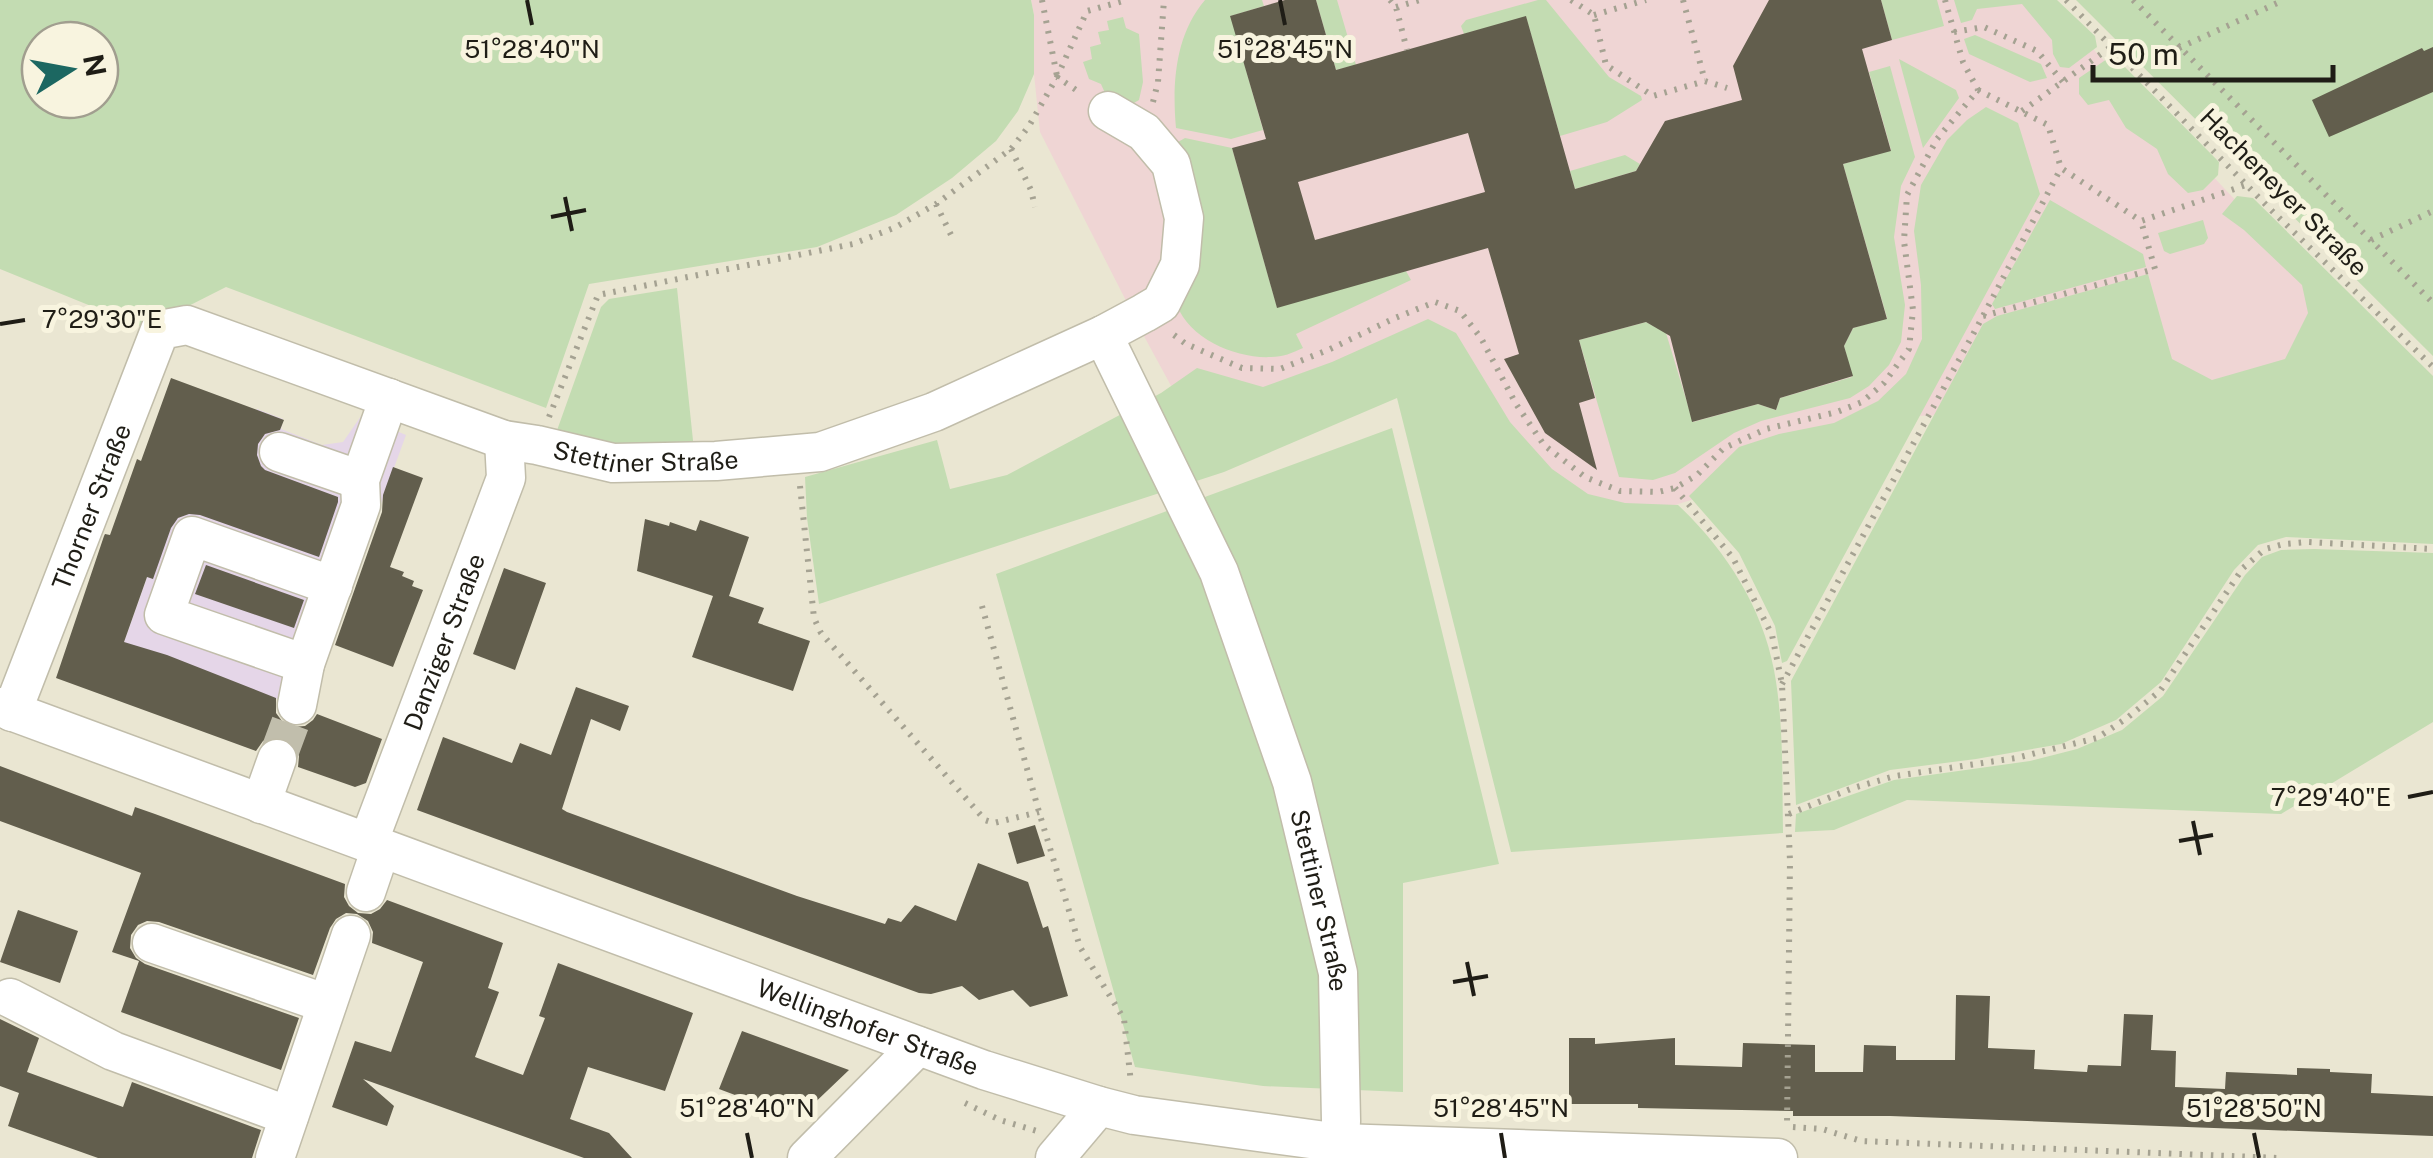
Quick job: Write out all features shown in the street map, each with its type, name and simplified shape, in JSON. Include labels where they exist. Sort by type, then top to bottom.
[{"type":"street","name":"Stettiner Straße","points":[[187,325],[521,442],[613,463],[716,461],[820,452],[934,412],[1103,335],[1161,303],[1180,265],[1184,218],[1171,164],[1144,132],[1108,111]]},
{"type":"street","name":"Thorner Straße","points":[[6,709],[160,330],[187,325]]},
{"type":"street","name":"Stettiner Straße","points":[[1103,335],[1219,572],[1292,782],[1338,972],[1340,1150]]},
{"type":"street","points":[[297,705],[306,664],[361,505],[360,480],[389,398]]},
{"type":"street","name":"Danziger Straße","points":[[366,892],[375,846],[521,442]]},
{"type":"street","points":[[279,452],[360,480]]},
{"type":"street","points":[[306,664],[164,615],[192,536],[333,586]]},
{"type":"street","name":"Wellinghofer Straße","points":[[6,709],[984,1070],[1116,1111],[1340,1150],[1632,1156],[1782,1142]]},
{"type":"street","points":[[260,804],[277,759]]},
{"type":"street","points":[[275,1158],[351,936]]},
{"type":"street","points":[[152,943],[326,1004]]},
{"type":"street","points":[[10,998],[113,1051],[289,1116]]},
{"type":"street","points":[[806,1158],[918,1046]]},
{"type":"street","points":[[1055,1158],[1116,1111]]},
{"type":"path","points":[[1042,0],[1057,78],[1108,111]]},
{"type":"path","points":[[521,442],[598,295],[853,244],[936,204],[1011,148],[1029,126],[1057,78],[1087,11],[1127,0]]},
{"type":"path","points":[[1144,132],[1158,82],[1164,0]]},
{"type":"path","points":[[1407,50],[1393,3],[1420,0]]},
{"type":"path","points":[[1571,0],[1594,15],[1606,65],[1653,96],[1705,81],[1728,88]]},
{"type":"path","points":[[1594,15],[1646,0]]},
{"type":"path","points":[[1682,0],[1705,81]]},
{"type":"path","points":[[1945,0],[1963,62],[1978,90],[2048,125],[2061,168],[2141,222],[2155,269],[1983,316]]},
{"type":"path","name":"Hacheneyer Straße","points":[[2066,0],[2246,185],[2433,367]]},
{"type":"path","points":[[2133,0],[2433,303]]},
{"type":"path","points":[[2179,48],[2284,0]]},
{"type":"path","points":[[1954,32],[1984,27],[2037,52],[2062,82]]},
{"type":"path","points":[[2022,111],[2112,46]]},
{"type":"path","points":[[1144,313],[1186,344],[1242,368],[1280,368],[1435,302],[1460,310],[1481,338],[1516,404],[1544,445],[1585,477],[1620,491],[1658,492],[1675,488],[1697,475],[1724,448],[1766,428],[1837,412],[1862,402],[1884,382],[1908,349],[1913,310],[1904,240],[1907,195],[1936,139],[1978,90]]},
{"type":"path","points":[[1011,148],[1035,207]]},
{"type":"path","points":[[1782,684],[2061,168]]},
{"type":"path","points":[[2141,222],[2246,185]]},
{"type":"path","points":[[936,204],[954,241]]},
{"type":"path","points":[[2370,240],[2433,211]]},
{"type":"path","points":[[800,453],[800,490],[814,618],[821,632],[986,820],[994,823],[1039,812]]},
{"type":"path","points":[[1675,488],[1733,558],[1772,634],[1782,684],[1789,814],[1782,1142]]},
{"type":"path","points":[[1789,814],[1895,776],[2016,758],[2097,738],[2160,691],[2243,568],[2265,549],[2306,542],[2433,549]]},
{"type":"path","points":[[982,606],[1080,946],[1124,1019],[1116,1111]]},
{"type":"shaded area","points":[[1031,0],[2047,0],[2382,356],[2178,405],[1892,417],[1707,495],[1640,516],[1548,488],[1435,362],[1188,417],[1040,132]]},
{"type":"shaded area","points":[[257,409],[283,419],[281,429],[322,445],[343,442],[361,416],[406,435],[306,709],[236,684],[120,653],[156,552],[188,478],[239,460]]},
{"type":"green space","points":[[0,0],[1031,0],[1034,74],[1018,111],[996,141],[952,178],[896,215],[817,247],[589,284],[546,408],[226,287],[145,328],[0,269]]},
{"type":"green space","points":[[1205,0],[1262,0],[1264,6],[1231,16],[1263,130],[1231,139],[1176,128],[1178,61],[1187,29]]},
{"type":"green space","points":[[1316,0],[1337,0],[1356,65],[1336,70]]},
{"type":"green space","points":[[1546,0],[1609,77],[1642,100],[1607,122],[1560,136],[1526,17],[1464,34],[1461,26],[1466,20]]},
{"type":"green space","points":[[1881,0],[1937,0],[1944,26],[1892,40]]},
{"type":"green space","points":[[1954,0],[2057,0],[2095,36],[2097,47],[2069,68],[2060,67],[2053,54],[2052,40],[2022,4],[1977,9],[1972,20],[1961,23]]},
{"type":"green space","points":[[2076,0],[2433,0],[2433,356]]},
{"type":"green space","points":[[1123,17],[1126,28],[1139,34],[1143,82],[1139,100],[1127,107],[1108,100],[1101,84],[1089,79],[1083,62],[1092,59],[1090,47],[1101,44],[1098,32],[1109,30],[1107,21]]},
{"type":"green space","points":[[1975,35],[2041,64],[2047,78],[2030,82],[1969,54],[1964,39]]},
{"type":"green space","points":[[1899,59],[1956,90],[1959,98],[1923,148]]},
{"type":"green space","points":[[2107,59],[2117,59],[2219,162],[2218,175],[2203,190],[2188,193],[2168,174],[2157,149],[2126,128],[2109,100],[2088,105],[2079,94],[2079,78]]},
{"type":"green space","points":[[1890,66],[1915,157],[1901,186],[1894,237],[1905,305],[1901,342],[1889,365],[1869,386],[1850,398],[1761,421],[1734,433],[1675,473],[1653,480],[1619,477],[1579,340],[1646,322],[1666,333],[1693,422],[1758,404],[1776,410],[1780,398],[1852,377],[1844,346],[1853,328],[1887,318],[1843,164],[1891,150],[1869,72]]},
{"type":"green space","points":[[1986,107],[2018,123],[2040,194],[1787,661],[1782,663],[1775,626],[1739,553],[1689,496],[1739,447],[1834,423],[1878,401],[1906,374],[1922,339],[1914,231],[1921,185],[1947,140]]},
{"type":"green space","points":[[1185,138],[1232,148],[1277,307],[1406,271],[1411,280],[1296,334],[1303,348],[1283,355],[1244,354],[1203,337],[1177,305],[1190,184],[1178,142]]},
{"type":"green space","points":[[1625,155],[1640,164],[1636,171],[1575,189],[1570,171]]},
{"type":"green space","points":[[2237,196],[2253,198],[2433,376],[2433,544],[2286,537],[2258,545],[2234,570],[2161,682],[2116,720],[2061,744],[1890,770],[1796,805],[1791,681],[1983,324],[1997,316],[2148,274],[2172,359],[2212,380],[2285,359],[2308,313],[2302,285],[2222,214]]},
{"type":"green space","points":[[2050,200],[2143,254],[2146,267],[1995,309],[1992,304]]},
{"type":"green space","points":[[2203,220],[2208,238],[2204,244],[2170,254],[2164,251],[2158,233]]},
{"type":"green space","points":[[677,288],[694,450],[607,447],[555,436],[601,307],[609,299]]},
{"type":"green space","points":[[1428,319],[1456,333],[1510,422],[1552,469],[1588,494],[1625,503],[1678,505],[1726,560],[1761,623],[1774,670],[1781,731],[1783,833],[1511,852],[1397,398],[1224,472],[819,604],[805,477],[937,440],[950,489],[1007,475],[1161,393],[1197,368],[1263,387],[1332,362]]},
{"type":"green space","points":[[1392,428],[1499,864],[1403,883],[1403,1092],[1263,1086],[1135,1067],[996,574]]},
{"type":"green space","points":[[2281,550],[2433,553],[2433,722],[2281,814],[1907,800],[1834,830],[1795,832],[1796,814],[1894,780],[2030,761],[2077,749],[2122,730],[2163,696],[2245,575],[2262,557]]},
{"type":"building","points":[[1285,0],[1316,0],[1336,70],[1526,16],[1575,189],[1636,171],[1665,121],[1742,100],[1733,66],[1769,0],[1881,0],[1892,40],[1862,49],[1891,151],[1843,164],[1887,319],[1853,328],[1844,346],[1853,376],[1780,398],[1776,410],[1758,404],[1692,422],[1670,336],[1646,322],[1579,340],[1595,398],[1579,403],[1597,470],[1545,433],[1504,359],[1519,354],[1488,248],[1277,308],[1232,148],[1266,139],[1230,16]],"holes":[[[1468,133],[1485,192],[1315,240],[1298,182]]]},
{"type":"building","points":[[2433,47],[2433,92],[2329,137],[2312,100],[2422,48],[2424,51]]},
{"type":"building","points":[[171,378],[284,420],[280,430],[265,434],[258,444],[261,466],[338,497],[338,502],[319,557],[200,515],[178,518],[153,579],[147,577],[124,642],[276,698],[276,713],[292,727],[305,726],[317,714],[382,739],[366,783],[355,787],[298,767],[295,745],[284,738],[263,741],[256,751],[56,678],[104,536],[110,535]]},
{"type":"building","points":[[393,467],[423,478],[390,567],[404,572],[402,576],[414,581],[412,586],[423,590],[393,667],[335,645],[382,512],[383,495]]},
{"type":"building","points":[[645,519],[696,531],[700,520],[749,537],[729,596],[764,608],[758,623],[810,641],[793,691],[692,657],[713,596],[637,571]]},
{"type":"building","points":[[206,565],[304,600],[294,628],[195,594]]},
{"type":"building","points":[[504,568],[546,583],[515,670],[473,654]]},
{"type":"building","points":[[576,687],[629,706],[620,731],[591,719],[562,809],[797,896],[885,924],[888,918],[901,922],[915,905],[956,921],[978,863],[1028,882],[1043,928],[1048,926],[1068,996],[1030,1007],[1013,990],[979,1000],[962,986],[919,993],[417,810],[443,737],[512,763],[520,743],[551,755]]},
{"type":"building","points":[[0,766],[132,816],[135,807],[345,884],[344,897],[358,913],[371,914],[387,900],[503,943],[488,988],[499,992],[475,1057],[523,1075],[545,1018],[539,1016],[558,963],[693,1013],[665,1091],[588,1067],[570,1119],[609,1133],[632,1158],[584,1158],[363,1079],[394,1106],[387,1126],[332,1107],[355,1041],[391,1052],[423,962],[372,943],[368,921],[357,914],[346,913],[336,919],[313,975],[159,922],[138,925],[131,935],[130,948],[145,964],[299,1018],[281,1070],[121,1012],[139,961],[112,952],[141,873],[0,821]]},
{"type":"building","points":[[1035,825],[1045,856],[1017,864],[1008,833]]},
{"type":"building","points":[[18,910],[78,931],[60,983],[0,962]]},
{"type":"building","points":[[1956,995],[1990,996],[1988,1048],[2035,1050],[2034,1069],[2087,1072],[2088,1065],[2121,1066],[2124,1014],[2153,1015],[2151,1050],[2176,1051],[2175,1087],[2225,1089],[2226,1072],[2297,1075],[2297,1068],[2372,1074],[2371,1093],[2433,1096],[2433,1136],[1890,1116],[1793,1116],[1793,1111],[1569,1104],[1569,1038],[1595,1038],[1595,1044],[1675,1038],[1675,1065],[1742,1067],[1743,1043],[1815,1045],[1815,1072],[1863,1072],[1864,1045],[1896,1046],[1896,1060],[1955,1060]]},
{"type":"building","points":[[0,1019],[39,1038],[27,1072],[123,1107],[132,1082],[261,1130],[252,1158],[98,1158],[8,1126],[19,1093],[0,1086]]},
{"type":"building","points":[[742,1031],[849,1070],[805,1112],[788,1106],[785,1113],[751,1101],[719,1089]]},
{"type":"tunnel","points":[[277,759],[297,705]]}]
